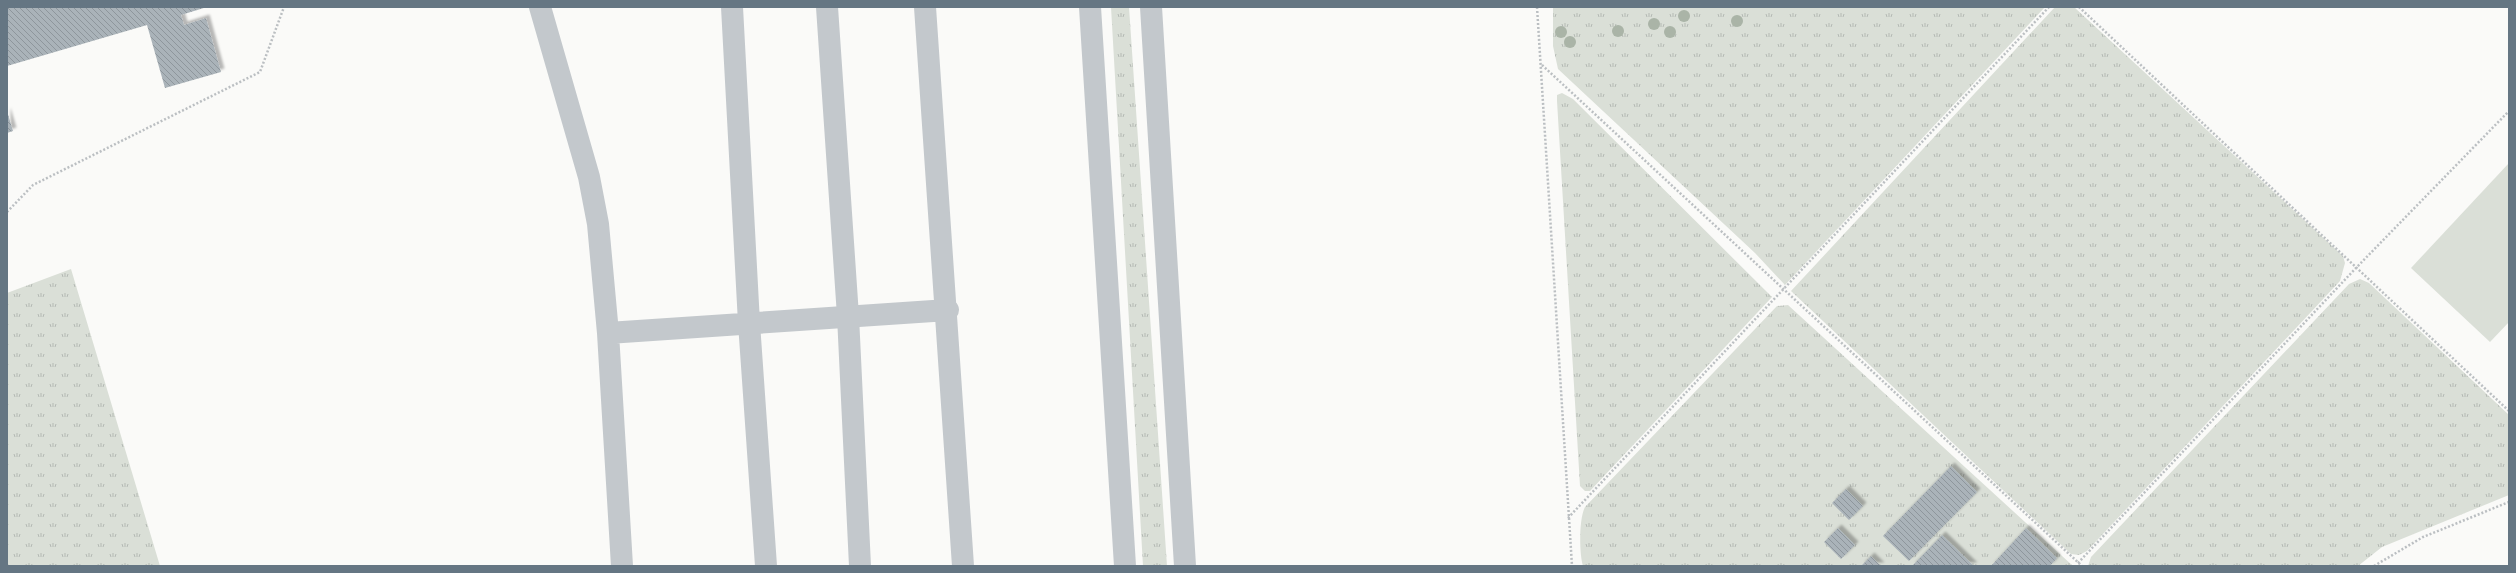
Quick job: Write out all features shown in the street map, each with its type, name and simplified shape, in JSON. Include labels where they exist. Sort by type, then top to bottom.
[{"type":"street","points":[[540,7],[589,177],[598,224],[608,333],[622,566]]},
{"type":"street","points":[[732,7],[749,323],[766,566]]},
{"type":"street","points":[[827,7],[848,316],[860,566]]},
{"type":"street","points":[[925,7],[948,310],[963,566]]},
{"type":"street","points":[[1090,7],[1125,566]]},
{"type":"street","points":[[1151,7],[1185,566]]},
{"type":"street","points":[[608,333],[948,310]]},
{"type":"path","points":[[7,212],[33,185],[260,72],[284,7]]},
{"type":"path","points":[[1537,7],[1542,65],[1572,566]]},
{"type":"path","points":[[1568,518],[2049,7]]},
{"type":"path","points":[[2079,7],[2355,269],[2509,411]]},
{"type":"path","points":[[1542,65],[2082,566]]},
{"type":"path","points":[[2078,563],[2355,269],[2509,111]]},
{"type":"path","points":[[2374,566],[2424,537],[2509,502]]},
{"type":"green space","points":[[1111,7],[1129,7],[1167,566],[1143,566]]},
{"type":"green space","points":[[1553,7],[2045,7],[1785,285],[1755,253],[1558,69],[1553,46]]},
{"type":"green space","points":[[2055,7],[2074,7],[2343,256],[2345,263],[2340,281],[2087,551],[2079,555],[2071,554],[1791,291]]},
{"type":"green space","points":[[1562,93],[1573,99],[1772,297],[1590,491],[1585,491],[1580,486],[1557,101],[1557,95]]},
{"type":"green space","points":[[2509,163],[2509,322],[2490,342],[2411,268]]},
{"type":"green space","points":[[71,269],[160,566],[7,566],[7,293]]},
{"type":"green space","points":[[2360,279],[2369,283],[2509,415],[2509,495],[2382,547],[2358,566],[2088,566],[2091,557],[2349,284]]},
{"type":"green space","points":[[1788,305],[2073,566],[1583,566],[1580,536],[1585,507],[1777,306]]},
{"type":"building","points":[[7,7],[207,7],[181,15],[184,25],[206,18],[221,72],[165,88],[147,25],[7,66]]},
{"type":"building","points":[[7,111],[13,131],[7,133]]},
{"type":"building","points":[[1951,466],[1977,492],[1909,561],[1883,536]]},
{"type":"building","points":[[1846,489],[1863,506],[1849,520],[1832,503]]},
{"type":"building","points":[[1838,528],[1855,545],[1841,559],[1824,542]]},
{"type":"building","points":[[2026,528],[2057,558],[2050,566],[1991,566]]},
{"type":"building","points":[[1942,535],[1974,566],[1912,566]]},
{"type":"building","points":[[1871,556],[1881,566],[1861,566]]}]
